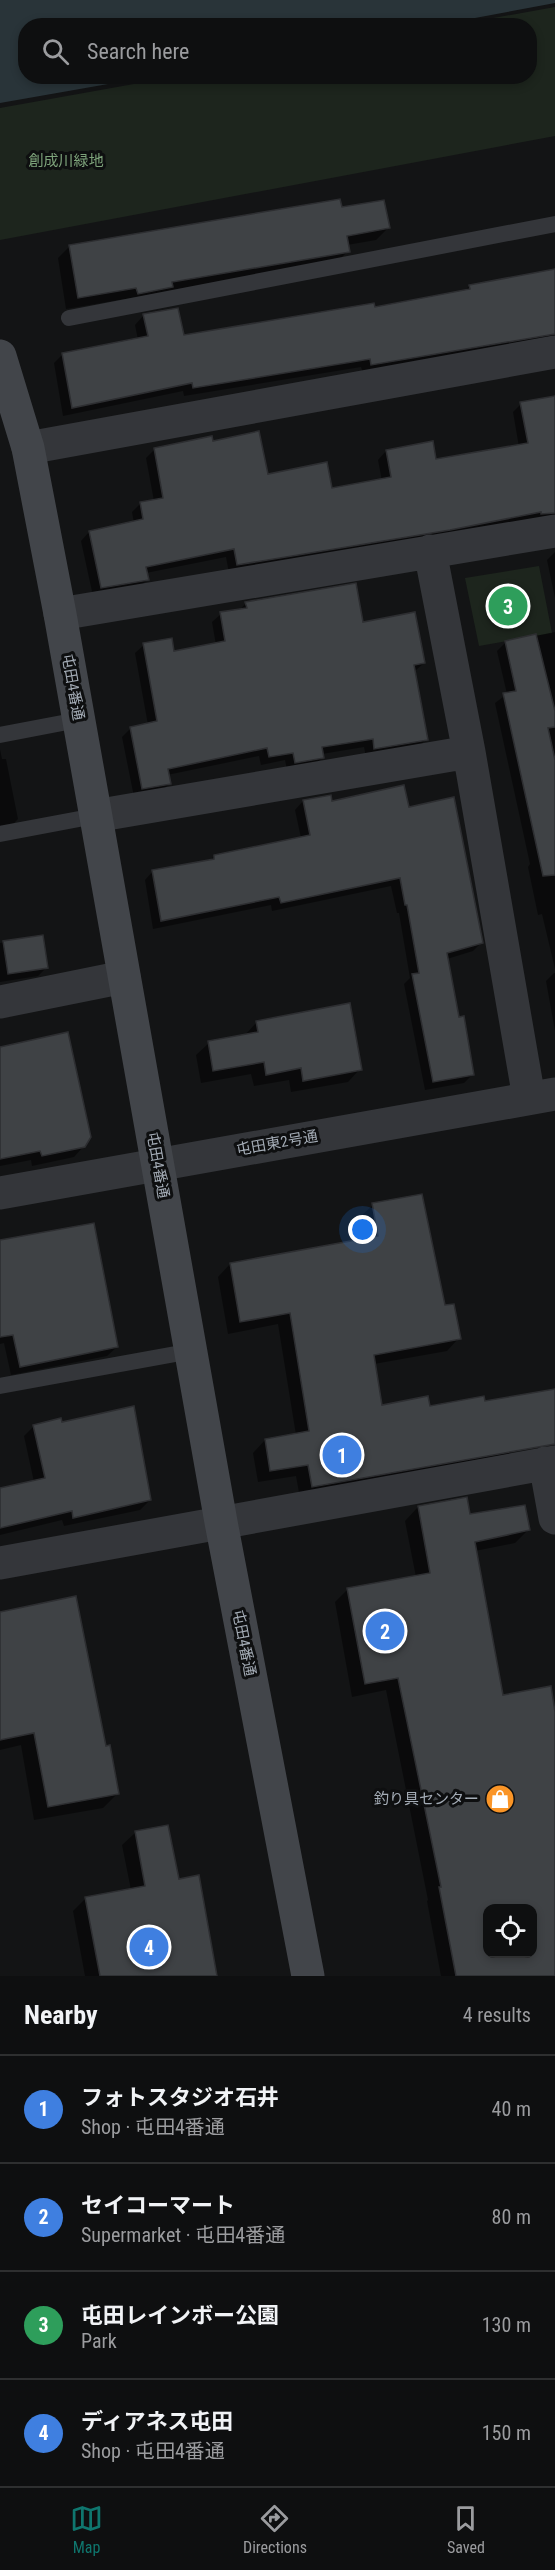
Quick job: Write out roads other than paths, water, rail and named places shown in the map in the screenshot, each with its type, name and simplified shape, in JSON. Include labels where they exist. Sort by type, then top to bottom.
[{"type":"street","points":[[28,448],[555,352]]},
{"type":"street","name":"屯田4番通","points":[[0,357],[28,448],[60,614],[221,1522],[308,1976]]},
{"type":"street","points":[[60,614],[555,531]]},
{"type":"street","points":[[430,551],[469,752],[542,1096]]},
{"type":"street","points":[[95,816],[469,752]]},
{"type":"street","points":[[0,1002],[124,977]]},
{"type":"street","name":"屯田東2号通","points":[[0,1193],[542,1096]]},
{"type":"street","points":[[0,1563],[550,1462],[555,1518]]},
{"type":"lane","points":[[69,318],[555,224]]},
{"type":"lane","points":[[0,735],[78,720]]},
{"type":"lane","points":[[0,834],[95,816]]},
{"type":"lane","points":[[0,1386],[192,1352]]},
{"type":"place","name":"屯田レインボー公園","points":[[508,606]]},
{"type":"place","name":"フォトスタジオ石井","points":[[342,1455]]},
{"type":"place","name":"セイコーマート","points":[[385,1631]]},
{"type":"place","name":"釣り具センター","points":[[500,1799]]},
{"type":"place","name":"ディアネス屯田","points":[[149,1947]]},
{"type":"park label","name":"創成川緑地","points":[[66,161]]}]
